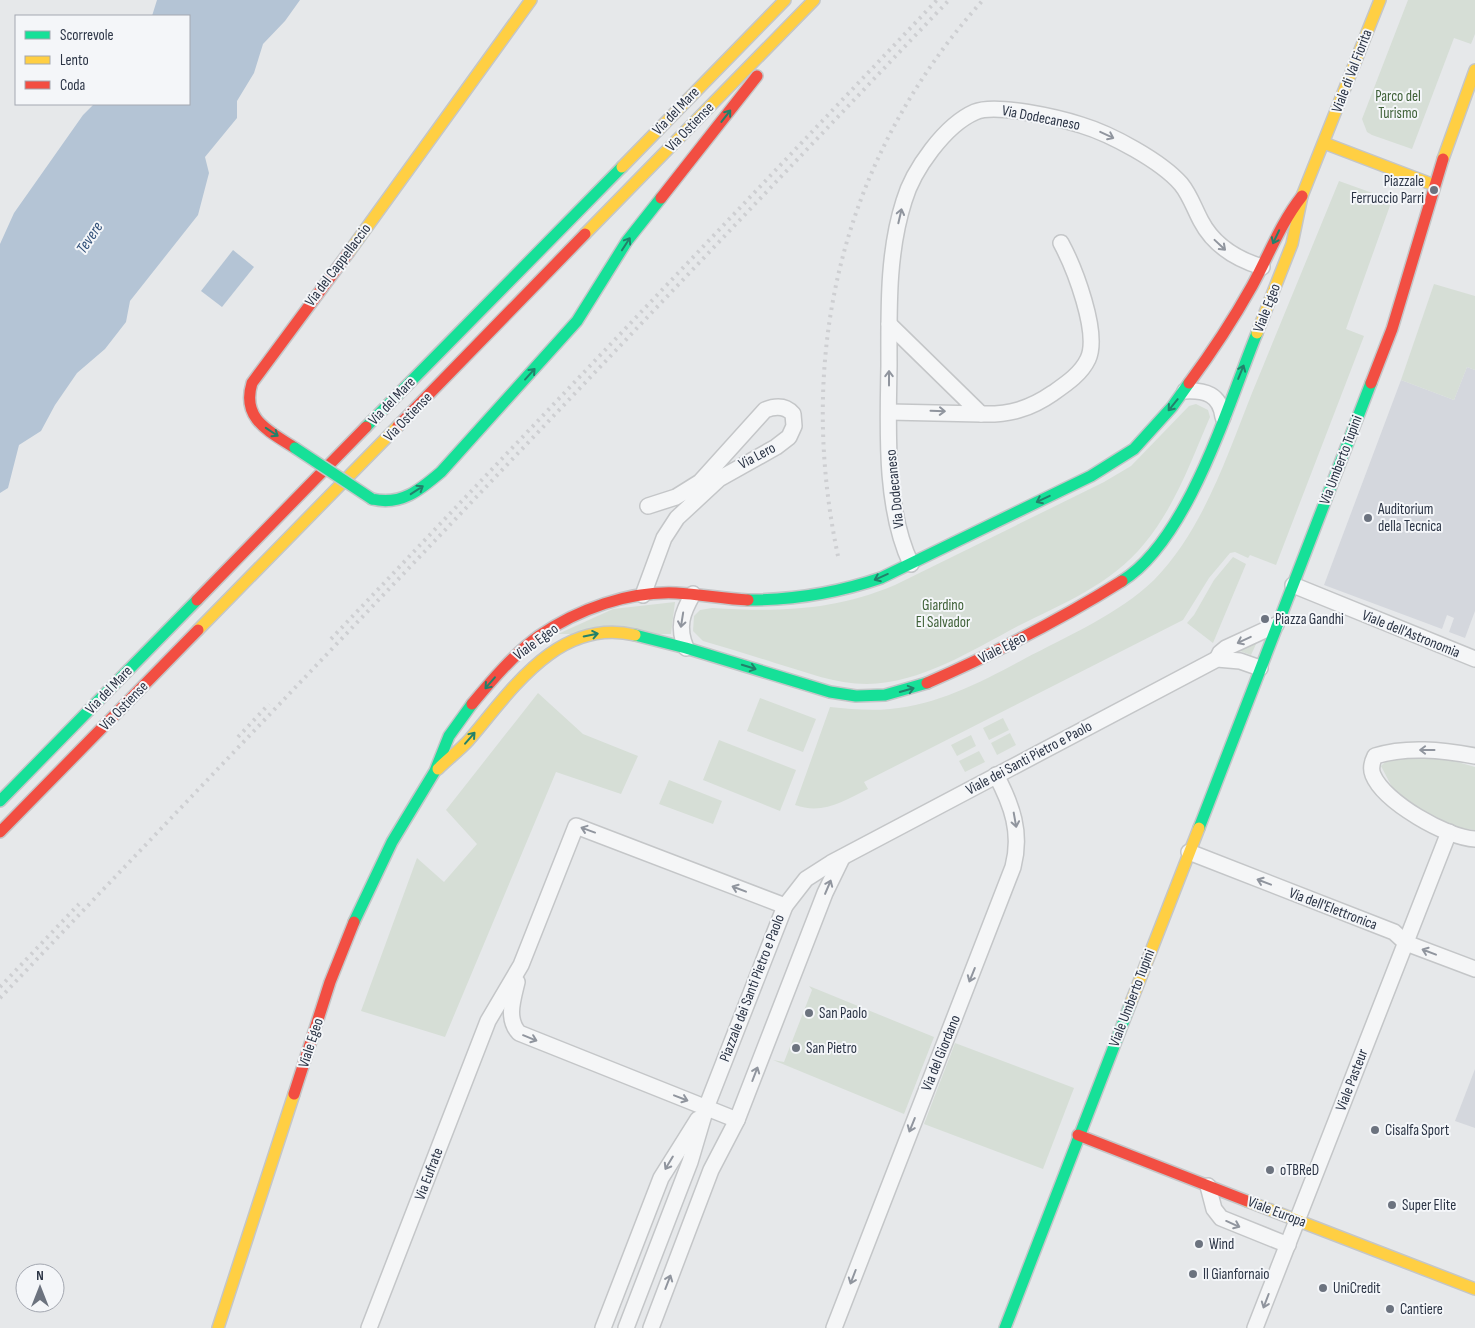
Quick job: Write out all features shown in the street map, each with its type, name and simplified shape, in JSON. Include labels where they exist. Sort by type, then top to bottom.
[{"type":"main road","name":"Via del Cappellaccio","points":[[531,0],[439,130],[256,376],[248,395],[247,405],[251,415],[262,426],[372,499],[385,502],[397,501],[431,481],[555,347],[584,312],[627,241],[767,63],[789,26]]},
{"type":"main road","name":"Via del Mare","points":[[0,802],[785,0]]},
{"type":"main road","name":"Via Ostiense","points":[[0,832],[814,0]]},
{"type":"main road","name":"Viale di Val Fiorita","points":[[1324,142],[1380,0]]},
{"type":"main road","points":[[1324,142],[1434,185],[1475,70]]},
{"type":"main road","name":"Viale Egeo","points":[[435,771],[467,742],[522,675],[561,646],[586,636],[614,632],[644,636],[814,688],[848,696],[892,694],[936,680],[984,658],[1073,612],[1109,591],[1138,569],[1160,544],[1184,506],[1223,417],[1292,244],[1302,196],[1324,142]]},
{"type":"main road","name":"Via Umberto Tupini","points":[[1295,579],[1399,311],[1434,185]]},
{"type":"main road","name":"Viale Egeo","points":[[218,1328],[345,942],[392,842],[435,771],[454,727],[495,676],[539,636],[574,616],[607,603],[643,595],[693,594],[760,600],[811,597],[864,584],[911,564],[1116,462],[1139,443],[1185,391],[1235,317],[1262,267],[1286,216],[1302,196]]},
{"type":"main road","points":[[1260,668],[1295,579]]},
{"type":"main road","name":"Viale Umberto Tupini","points":[[1005,1328],[1260,668]]},
{"type":"main road","name":"Viale Europa","points":[[1078,1135],[1475,1289]]},
{"type":"street","name":"Via Dodecaneso","points":[[911,564],[901,540],[896,513],[889,412],[890,281],[904,199],[912,180],[923,162],[960,121],[987,108],[1065,121],[1093,129],[1121,142],[1161,167],[1180,184],[1206,229],[1222,248],[1240,260],[1262,267]]},
{"type":"street","points":[[889,412],[1009,413],[1036,404],[1072,378],[1088,359],[1092,345],[1090,326],[1073,267],[1061,243]]},
{"type":"street","points":[[889,324],[981,414]]},
{"type":"street","points":[[1185,391],[1202,391],[1212,394],[1219,402],[1223,417]]},
{"type":"street","name":"Via Lero","points":[[643,595],[659,550],[673,523],[718,478],[776,447],[789,437],[794,426],[791,411],[780,407],[765,410],[700,482],[676,497],[648,506]]},
{"type":"street","name":"Viale dell'Astronomia","points":[[1295,579],[1475,659]]},
{"type":"street","points":[[686,648],[681,634],[681,622],[684,609],[693,594]]},
{"type":"street","points":[[1260,668],[1240,660],[1217,659],[1220,652],[1226,648],[1276,625]]},
{"type":"street","name":"Viale dei Santi Pietro e Paolo","points":[[785,906],[806,879],[842,858],[1217,659]]},
{"type":"street","points":[[1475,756],[1435,750],[1390,752],[1375,756],[1371,765],[1372,774],[1385,792],[1420,818],[1466,839],[1475,839]]},
{"type":"street","name":"Via del Giordano","points":[[834,1328],[1013,867],[1017,844],[1015,818],[996,775]]},
{"type":"street","name":"Piazzale dei Santi Pietro e Paolo","points":[[488,1020],[521,965],[576,826],[785,906],[706,1108],[519,1033],[513,1024],[511,1013],[521,965]]},
{"type":"street","name":"Viale Pasteur","points":[[1255,1328],[1449,832]]},
{"type":"street","name":"Via dell'Elettronica","points":[[1189,852],[1394,932],[1406,943],[1475,969]]},
{"type":"street","points":[[611,1309],[628,1322],[652,1326],[711,1170],[737,1120],[816,918],[842,858]]},
{"type":"street","name":"Via Eufrate","points":[[369,1328],[488,1020]]},
{"type":"street","points":[[706,1108],[737,1120]]},
{"type":"street","points":[[603,1328],[639,1232],[666,1168],[706,1108]]},
{"type":"street","points":[[628,1322],[690,1162],[706,1108]]},
{"type":"street","points":[[1208,1186],[1215,1211],[1221,1218],[1242,1228],[1288,1244]]},
{"type":"street","points":[[639,1232],[681,1248]]},
{"type":"shaded area","points":[[1467,367],[1475,370],[1475,611],[1465,638],[1449,632],[1454,618],[1447,615],[1442,629],[1324,585],[1401,380],[1454,400]]},
{"type":"shaded area","points":[[1475,1069],[1475,1128],[1455,1121]]},
{"type":"green space","name":"Parco del Turismo","points":[[1408,0],[1475,0],[1475,34],[1471,44],[1454,38],[1412,149],[1367,132],[1362,119]]},
{"type":"green space","points":[[1339,181],[1392,200],[1346,329],[1364,336],[1276,565],[1250,555],[1248,558],[1235,552],[1230,553],[1209,578],[1183,620],[864,782],[868,789],[850,798],[824,807],[805,808],[795,805],[830,707],[868,710],[908,707],[960,691],[993,676],[1092,624],[1125,603],[1154,580],[1186,539],[1212,491]]},
{"type":"green space","points":[[1434,284],[1475,296],[1475,370],[1467,367],[1454,400],[1401,380]]},
{"type":"green space","name":"Giardino El Salvador","points":[[1196,404],[1208,410],[1210,417],[1189,467],[1165,515],[1144,544],[1131,558],[1117,571],[1086,592],[945,664],[907,678],[887,682],[867,684],[843,682],[809,674],[703,641],[693,631],[694,616],[700,610],[712,608],[760,610],[805,608],[850,600],[895,585],[1104,482],[1131,466],[1189,406]]},
{"type":"green space","points":[[1233,557],[1246,564],[1213,643],[1187,623],[1194,615],[1214,580]]},
{"type":"green space","points":[[675,602],[671,634],[558,634],[613,609]]},
{"type":"green space","points":[[1257,642],[1251,655],[1237,650]]},
{"type":"green space","points":[[538,693],[583,734],[638,756],[621,794],[556,772],[445,1037],[361,1011],[417,858],[444,882],[477,844],[446,810]]},
{"type":"green space","points":[[760,698],[816,719],[803,752],[747,731]]},
{"type":"green space","points":[[1003,718],[1009,730],[989,740],[983,728]]},
{"type":"green space","points":[[1010,733],[1016,745],[997,755],[991,743]]},
{"type":"green space","points":[[971,735],[976,746],[957,756],[951,745]]},
{"type":"green space","points":[[719,740],[796,770],[780,811],[703,780]]},
{"type":"green space","points":[[979,751],[985,762],[965,772],[959,761]]},
{"type":"green space","points":[[1419,756],[1447,759],[1475,767],[1475,830],[1451,827],[1426,813],[1393,789],[1381,766],[1388,759]]},
{"type":"green space","points":[[669,780],[722,801],[713,824],[659,804]]},
{"type":"green space","points":[[809,986],[934,1037],[904,1114],[773,1060],[784,1062],[812,990]]},
{"type":"green space","points":[[955,1043],[1074,1088],[1043,1169],[924,1124]]},
{"type":"water","name":"Tevere","points":[[157,0],[300,0],[285,21],[263,44],[254,73],[237,101],[237,118],[205,157],[209,173],[198,215],[130,301],[126,322],[105,349],[77,373],[55,405],[41,431],[19,445],[8,488],[0,493],[0,244],[14,213],[83,115],[93,105],[190,105],[190,15],[152,15]]},
{"type":"water","points":[[233,250],[254,267],[222,307],[201,291]]},
{"type":"railway","points":[[331,639],[937,0]]},
{"type":"railway","points":[[0,998],[949,0]]},
{"type":"railway","points":[[838,556],[826,480],[823,405],[828,332],[842,260],[864,191],[895,124],[935,60],[983,0]]},
{"type":"railway","points":[[238,737],[269,704]]},
{"type":"railway","points":[[0,987],[79,904]]},
{"type":"traffic: fast","points":[[366,427],[622,167]]},
{"type":"traffic: fast","points":[[372,499],[392,500],[410,495],[441,472],[577,321],[627,241],[661,198]]},
{"type":"traffic: fast","points":[[1122,581],[1146,561],[1167,535],[1187,503],[1219,432],[1257,333]]},
{"type":"traffic: fast","points":[[748,600],[816,595],[881,578],[1091,476],[1134,449],[1172,407],[1189,383]]},
{"type":"traffic: fast","points":[[1199,828],[1371,383]]},
{"type":"traffic: fast","points":[[295,448],[372,499]]},
{"type":"traffic: fast","points":[[0,801],[197,600]]},
{"type":"traffic: fast","points":[[635,635],[686,648],[830,692],[856,696],[885,695],[927,683]]},
{"type":"traffic: fast","points":[[354,922],[392,842],[435,771],[449,736],[472,704]]},
{"type":"traffic: fast","points":[[1005,1328],[1130,1005]]},
{"type":"traffic: slow","points":[[349,252],[531,0]]},
{"type":"traffic: slow","points":[[622,167],[785,0]]},
{"type":"traffic: slow","points":[[585,234],[814,0]]},
{"type":"traffic: slow","points":[[1257,333],[1292,244],[1302,196],[1380,0]]},
{"type":"traffic: slow","points":[[1443,159],[1475,70]]},
{"type":"traffic: slow","points":[[1324,143],[1434,185]]},
{"type":"traffic: slow","points":[[198,630],[398,426]]},
{"type":"traffic: slow","points":[[438,769],[469,740],[520,680],[539,662],[560,647],[582,637],[607,632],[635,635]]},
{"type":"traffic: slow","points":[[1130,1005],[1199,828]]},
{"type":"traffic: slow","points":[[218,1328],[294,1094]]},
{"type":"traffic: slow","points":[[1247,1201],[1475,1289]]},
{"type":"traffic: jam","points":[[661,198],[757,76]]},
{"type":"traffic: jam","points":[[1371,383],[1392,329],[1443,159]]},
{"type":"traffic: jam","points":[[1189,383],[1237,311],[1281,229],[1302,196]]},
{"type":"traffic: jam","points":[[398,426],[585,234]]},
{"type":"traffic: jam","points":[[295,448],[267,429],[254,415],[250,406],[252,383],[349,252]]},
{"type":"traffic: jam","points":[[197,600],[366,427]]},
{"type":"traffic: jam","points":[[927,683],[1027,635],[1122,581]]},
{"type":"traffic: jam","points":[[472,704],[504,668],[530,643],[554,626],[587,610],[622,599],[658,593],[748,600]]},
{"type":"traffic: jam","points":[[0,832],[198,630]]},
{"type":"traffic: jam","points":[[294,1094],[330,982],[354,922]]},
{"type":"traffic: jam","points":[[1078,1135],[1247,1201]]},
{"type":"place","name":"Piazzale Ferruccio Parri","points":[[1434,190]]},
{"type":"place","name":"Auditorium della Tecnica","points":[[1368,518]]},
{"type":"place","name":"Piazza Gandhi","points":[[1265,619]]},
{"type":"place","name":"San Paolo","points":[[809,1013]]},
{"type":"place","name":"San Pietro","points":[[796,1048]]},
{"type":"place","name":"Cisalfa Sport","points":[[1375,1130]]},
{"type":"place","name":"oTBReD","points":[[1270,1170]]},
{"type":"place","name":"Super Elite","points":[[1392,1205]]},
{"type":"place","name":"Wind","points":[[1199,1244]]},
{"type":"place","name":"Il Gianfornaio","points":[[1193,1274]]},
{"type":"place","name":"UniCredit","points":[[1323,1288]]},
{"type":"place","name":"Cantiere","points":[[1390,1309]]}]
